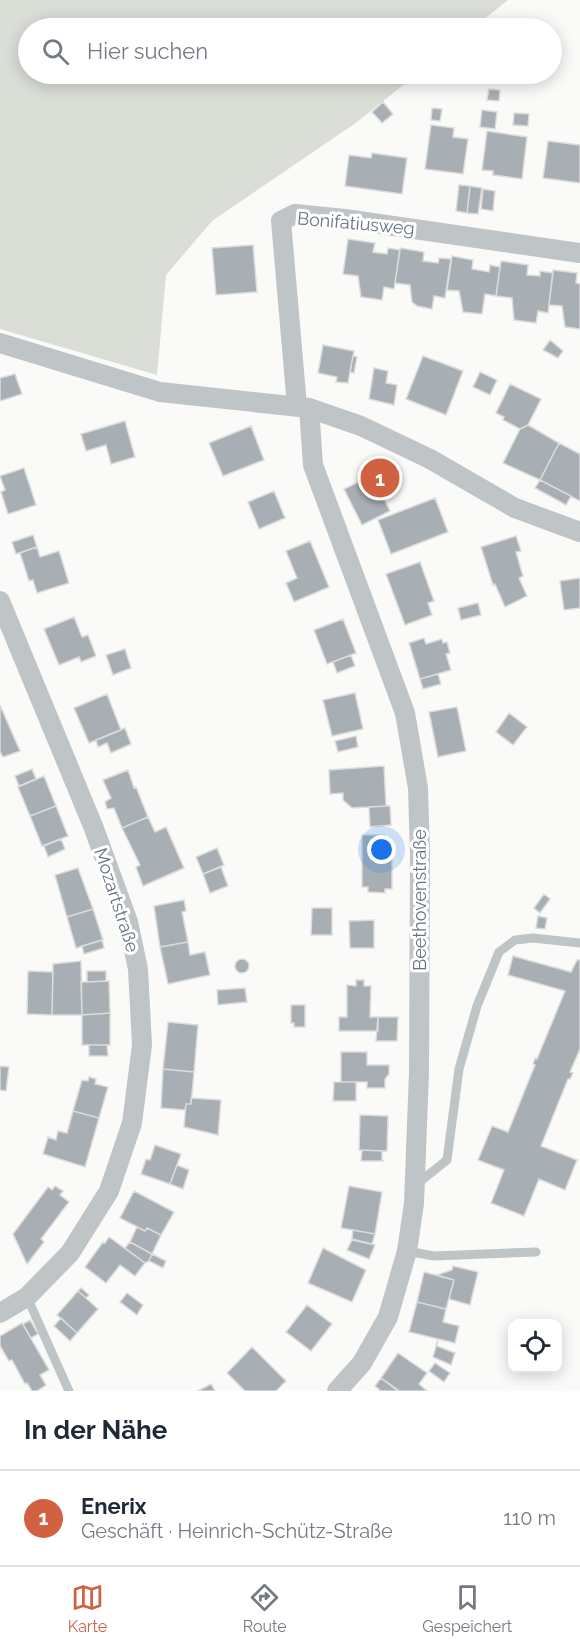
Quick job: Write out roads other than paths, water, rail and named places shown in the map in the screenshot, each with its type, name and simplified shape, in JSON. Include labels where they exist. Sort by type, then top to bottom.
[{"type":"street","name":"Bonifatiusweg","points":[[303,407],[281,221],[295,214],[345,219],[580,253]]},
{"type":"street","points":[[0,343],[160,392],[303,407],[361,426],[420,454],[514,508],[580,532]]},
{"type":"street","name":"Beethovenstraße","points":[[303,407],[313,465],[405,713],[418,788],[420,973],[415,1186],[407,1251],[388,1317],[362,1363],[337,1391]]},
{"type":"street","name":"Mozartstraße","points":[[0,601],[93,826],[128,922],[138,969],[142,1045],[132,1123],[109,1191],[70,1253],[27,1297],[0,1313]]},
{"type":"lane","points":[[415,1186],[447,1160],[459,1070],[477,1006],[499,952],[514,940],[533,938],[580,943]]},
{"type":"lane","points":[[407,1251],[434,1256],[536,1252]]},
{"type":"lane","points":[[27,1297],[69,1391]]},
{"type":"place","name":"Enerix","points":[[380,478]]}]
